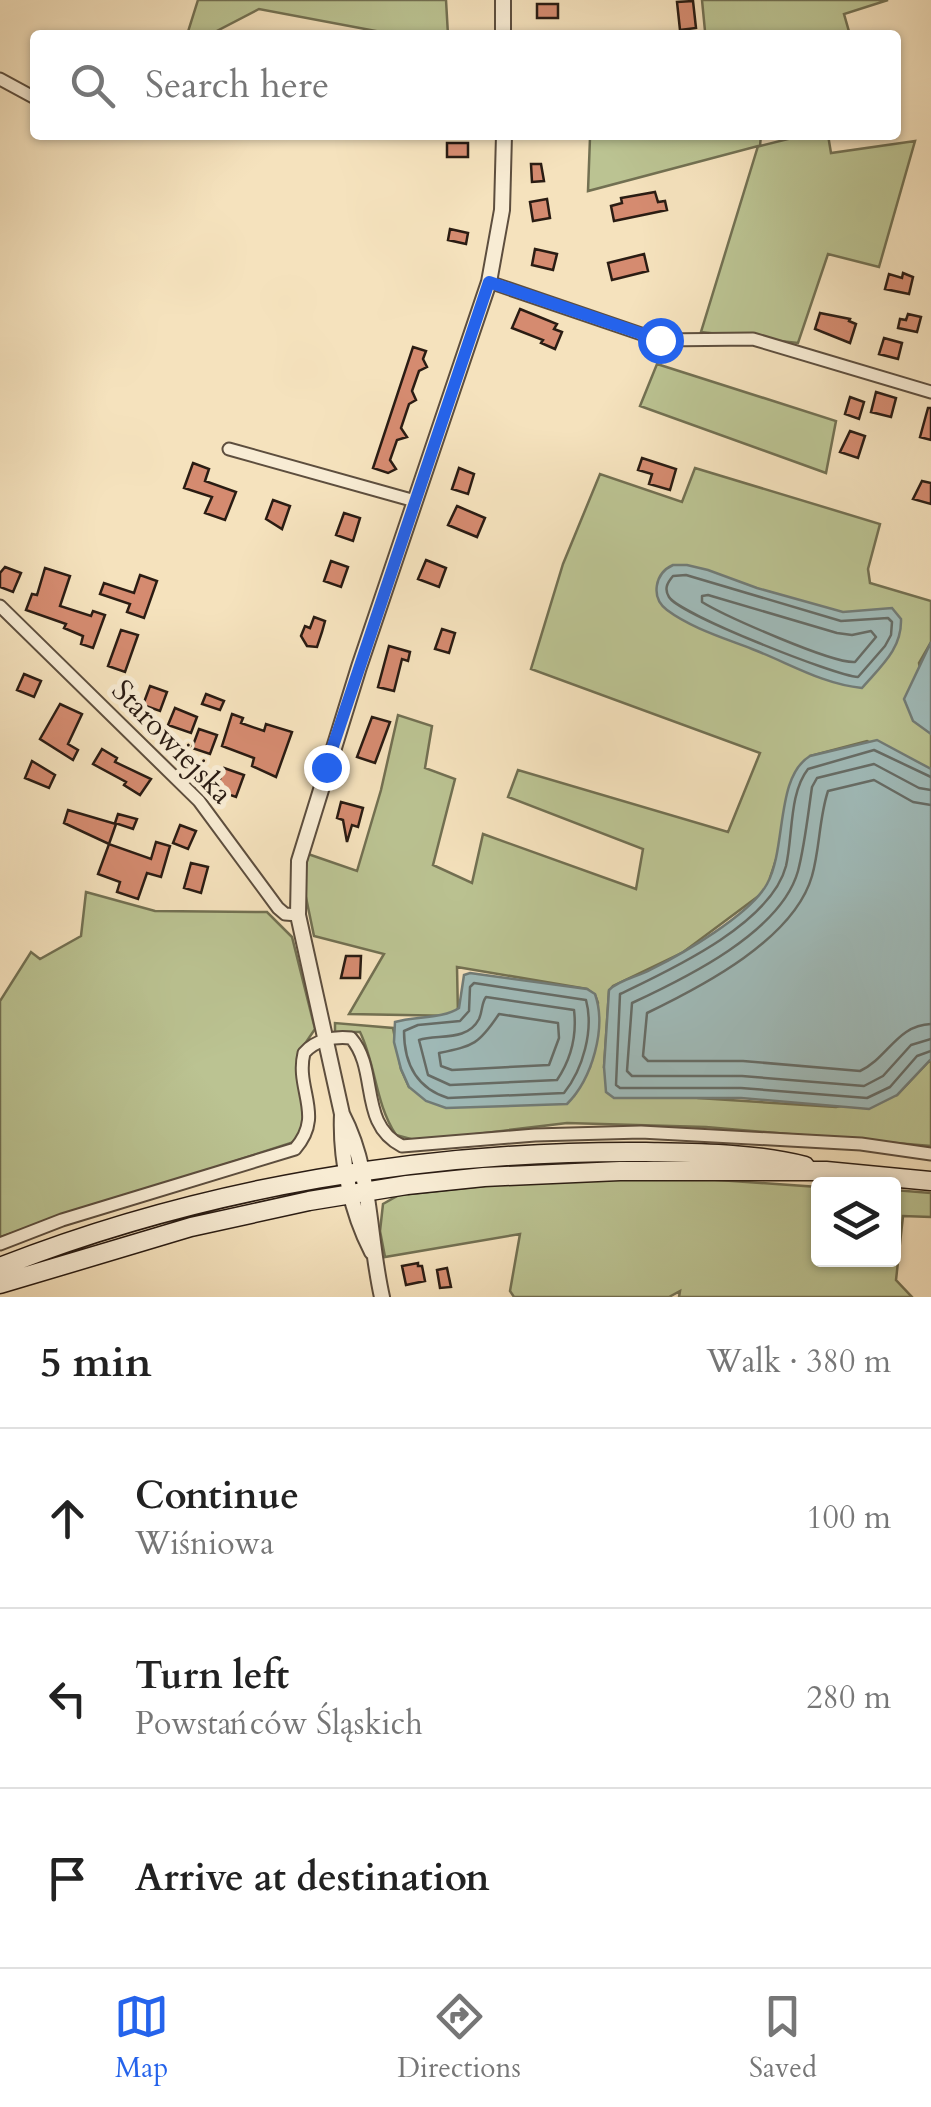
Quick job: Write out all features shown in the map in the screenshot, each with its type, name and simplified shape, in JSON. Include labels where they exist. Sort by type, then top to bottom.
[{"type":"main road","points":[[0,1266],[161,1215],[357,1183],[546,1173],[826,1171],[931,1181]]},
{"type":"main road","points":[[0,1284],[191,1226],[357,1183]]},
{"type":"street","points":[[503,0],[503,30]]},
{"type":"street","points":[[0,80],[30,95]]},
{"type":"street","points":[[382,1297],[372,1252],[362,1233],[352,1134],[342,1114],[298,916],[297,882],[303,839],[489,282],[502,210],[504,140]]},
{"type":"street","points":[[489,282],[660,340],[752,339],[931,392]]},
{"type":"street","points":[[229,449],[414,501]]},
{"type":"street","name":"Starowiejska","points":[[0,606],[199,801],[278,908],[298,916]]},
{"type":"street","points":[[0,1244],[62,1220],[295,1149],[304,1138],[310,1119],[303,1078],[304,1052],[315,1042],[326,1040],[351,1038],[356,1044],[376,1122],[388,1138],[402,1146],[535,1135],[641,1132],[861,1144],[931,1154]]},
{"type":"green space","points":[[198,0],[446,0],[448,30],[370,30],[259,9],[219,30],[189,30]]},
{"type":"green space","points":[[702,0],[888,0],[844,14],[849,30],[705,30]]},
{"type":"green space","points":[[590,140],[761,140],[760,146],[784,140],[829,140],[831,153],[915,141],[879,267],[828,254],[798,343],[701,332],[758,146],[588,191]]},
{"type":"green space","points":[[657,364],[836,421],[826,473],[640,406]]},
{"type":"green space","points":[[695,468],[880,524],[868,569],[870,583],[931,601],[931,642],[919,663],[931,733],[931,771],[867,741],[810,756],[770,878],[775,892],[760,895],[682,953],[613,986],[609,991],[604,1067],[698,1098],[836,1107],[897,1095],[931,1059],[931,1146],[706,1127],[567,1123],[418,1141],[396,1135],[384,1110],[360,1032],[335,1032],[335,1023],[393,1028],[401,1069],[409,1087],[574,1096],[590,1067],[598,1003],[587,989],[457,967],[458,1016],[349,1014],[384,954],[314,936],[303,883],[308,854],[357,871],[398,715],[432,726],[425,768],[455,779],[433,865],[472,883],[483,834],[636,889],[643,849],[508,797],[518,770],[728,832],[760,753],[531,669],[563,564],[600,474],[682,502]]},
{"type":"green space","points":[[86,892],[155,911],[267,912],[292,937],[315,1029],[298,1054],[304,1120],[297,1141],[0,1237],[0,1001],[31,952],[40,959],[81,936]]},
{"type":"green space","points":[[704,1179],[811,1187],[811,1267],[897,1267],[896,1280],[912,1297],[679,1297],[680,1291],[669,1297],[514,1297],[510,1291],[520,1234],[385,1257],[380,1231],[383,1204],[399,1195],[541,1180]]},
{"type":"green space","points":[[901,1191],[931,1193],[931,1217],[903,1216],[901,1234]]},
{"type":"water","points":[[673,565],[708,570],[843,612],[892,608],[901,619],[898,639],[862,688],[833,682],[708,632],[667,610],[658,599],[657,586],[662,574]]},
{"type":"water","points":[[931,642],[931,734],[913,721],[904,699]]},
{"type":"water","points":[[877,740],[931,769],[931,1059],[897,1095],[869,1109],[741,1098],[614,1098],[606,1092],[609,990],[697,944],[758,896],[773,869],[786,796],[799,766],[810,756]]},
{"type":"water","points":[[464,975],[587,989],[595,994],[599,1022],[595,1052],[584,1081],[567,1104],[446,1108],[426,1101],[409,1087],[394,1042],[395,1022],[459,1008]]},
{"type":"building","points":[[693,1],[696,28],[680,30],[677,2]]},
{"type":"building","points":[[537,4],[558,4],[558,18],[537,18]]},
{"type":"building","points":[[447,143],[468,143],[468,157],[447,157]]},
{"type":"building","points":[[531,164],[541,164],[544,181],[532,182]]},
{"type":"building","points":[[655,192],[658,202],[665,201],[667,210],[614,221],[611,206],[622,203],[621,198]]},
{"type":"building","points":[[547,199],[550,218],[533,221],[530,202]]},
{"type":"building","points":[[450,229],[468,233],[466,244],[448,240]]},
{"type":"building","points":[[535,249],[557,254],[553,270],[532,265]]},
{"type":"building","points":[[644,254],[648,271],[612,280],[608,263]]},
{"type":"building","points":[[903,273],[913,277],[909,294],[885,289],[889,274],[902,278]]},
{"type":"building","points":[[520,309],[557,324],[554,329],[562,332],[555,349],[512,328]]},
{"type":"building","points":[[820,313],[850,319],[856,324],[850,343],[815,329]]},
{"type":"building","points":[[908,314],[921,317],[917,332],[898,328],[900,319],[906,320]]},
{"type":"building","points":[[884,338],[902,343],[898,359],[879,354]]},
{"type":"building","points":[[413,347],[426,351],[423,359],[427,367],[419,371],[412,391],[416,400],[409,404],[401,428],[407,437],[397,440],[390,460],[396,469],[388,473],[373,468]]},
{"type":"building","points":[[876,392],[896,398],[891,417],[871,412]]},
{"type":"building","points":[[850,397],[864,402],[859,419],[845,414]]},
{"type":"building","points":[[931,408],[931,440],[920,437]]},
{"type":"building","points":[[850,431],[865,436],[858,458],[840,452]]},
{"type":"building","points":[[642,458],[676,469],[670,490],[649,484],[652,474],[638,470]]},
{"type":"building","points":[[193,463],[209,469],[205,481],[236,492],[225,520],[205,513],[212,497],[184,488]]},
{"type":"building","points":[[459,468],[474,474],[468,494],[452,489]]},
{"type":"building","points":[[922,481],[931,483],[931,504],[913,499]]},
{"type":"building","points":[[273,500],[290,506],[282,529],[266,519]]},
{"type":"building","points":[[457,506],[485,518],[477,537],[448,525]]},
{"type":"building","points":[[344,513],[360,518],[353,541],[336,535]]},
{"type":"building","points":[[426,560],[446,568],[439,587],[418,579]]},
{"type":"building","points":[[331,561],[348,567],[341,587],[324,581]]},
{"type":"building","points":[[5,567],[21,573],[13,592],[0,587],[0,573]]},
{"type":"building","points":[[45,568],[70,576],[60,606],[91,616],[93,611],[105,615],[93,648],[81,644],[83,636],[64,628],[66,624],[26,610],[32,594],[37,595]]},
{"type":"building","points":[[140,575],[157,581],[144,618],[127,612],[130,604],[100,594],[104,583],[134,593]]},
{"type":"building","points":[[314,617],[325,621],[317,647],[307,646],[301,636]]},
{"type":"building","points":[[442,629],[455,633],[449,653],[435,649]]},
{"type":"building","points":[[121,630],[138,635],[125,672],[108,666]]},
{"type":"building","points":[[389,646],[410,652],[408,661],[402,659],[394,691],[378,687]]},
{"type":"building","points":[[24,674],[41,681],[34,697],[17,690]]},
{"type":"building","points":[[150,686],[167,692],[160,711],[143,705]]},
{"type":"building","points":[[206,694],[224,701],[220,710],[202,704]]},
{"type":"building","points":[[60,704],[82,714],[68,744],[78,750],[73,760],[40,739]]},
{"type":"building","points":[[175,708],[197,717],[191,733],[168,725]]},
{"type":"building","points":[[232,714],[243,718],[241,723],[264,731],[266,724],[292,732],[276,777],[252,766],[254,758],[222,746]]},
{"type":"building","points":[[372,717],[390,722],[375,763],[357,757]]},
{"type":"building","points":[[199,729],[217,735],[210,754],[192,748]]},
{"type":"building","points":[[102,749],[117,758],[115,762],[151,779],[140,795],[124,785],[126,782],[93,764]]},
{"type":"building","points":[[32,761],[55,775],[49,788],[25,778]]},
{"type":"building","points":[[224,768],[244,775],[236,797],[216,790]]},
{"type":"building","points":[[341,802],[363,808],[358,827],[352,825],[347,842],[343,820],[337,818]]},
{"type":"building","points":[[68,810],[116,824],[109,844],[64,823]]},
{"type":"building","points":[[118,814],[137,819],[133,829],[115,823]]},
{"type":"building","points":[[180,825],[196,831],[188,849],[173,843]]},
{"type":"building","points":[[156,842],[170,846],[161,877],[147,873],[138,899],[117,892],[120,882],[98,874],[109,844],[151,859]]},
{"type":"building","points":[[191,863],[208,867],[201,893],[184,888]]},
{"type":"building","points":[[346,956],[361,956],[360,978],[341,978]]},
{"type":"building","points":[[418,1263],[425,1281],[406,1285],[402,1266]]},
{"type":"building","points":[[447,1268],[451,1287],[440,1288],[437,1270]]},
{"type":"route","points":[[326,767],[489,282],[660,340]]}]
